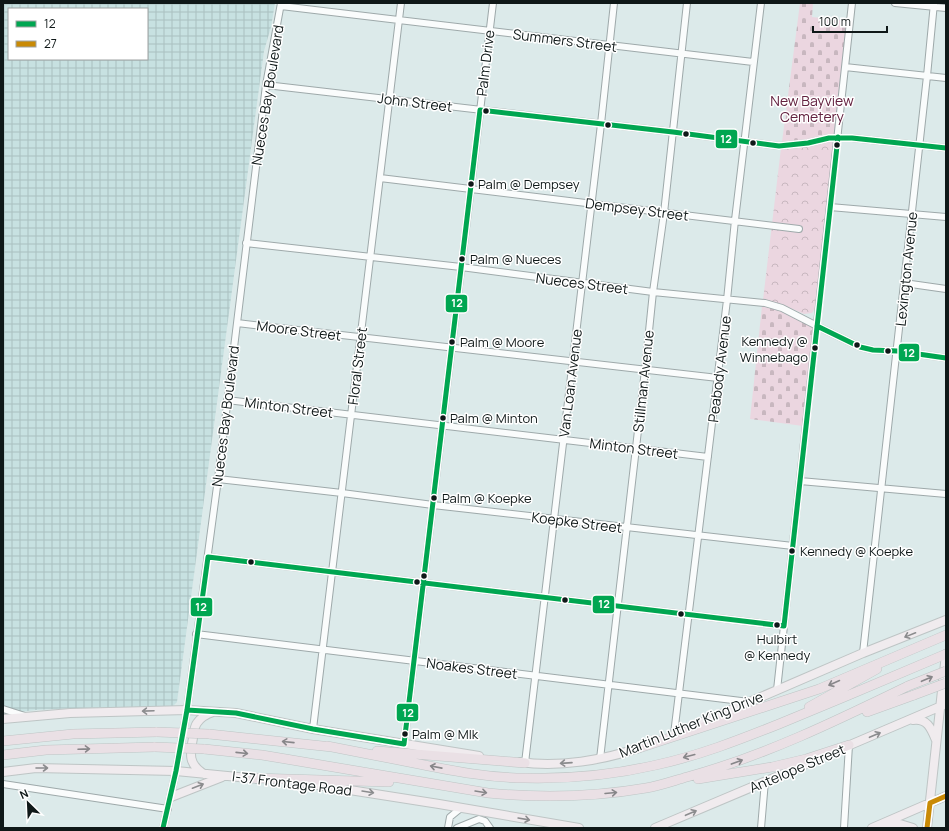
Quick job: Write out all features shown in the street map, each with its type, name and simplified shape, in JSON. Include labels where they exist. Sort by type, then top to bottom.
[{"type":"highway","points":[[636,749],[819,690],[946,635]]},
{"type":"highway","points":[[778,724],[908,651]]},
{"type":"highway","points":[[327,746],[484,775],[524,778],[578,777],[626,771],[664,763],[700,753],[823,707],[946,654]]},
{"type":"highway","points":[[647,788],[753,756],[822,727],[908,686],[946,671]]},
{"type":"highway","points":[[822,727],[946,683]]},
{"type":"highway","points":[[3,740],[73,734],[157,732],[209,734],[525,763]]},
{"type":"highway","points":[[252,778],[381,781],[521,796],[613,793],[772,767],[806,759],[849,745]]},
{"type":"highway","points":[[3,755],[46,750],[155,747],[204,750],[262,755],[463,789]]},
{"type":"main road","name":"Martin Luther King Drive","points":[[187,710],[236,713],[313,729],[525,763],[549,764],[600,759],[636,749],[674,734],[863,653],[946,620]]},
{"type":"main road","points":[[927,828],[936,740],[943,706],[946,654]]},
{"type":"main road","name":"Antelope Street","points":[[659,827],[943,706]]},
{"type":"main road","points":[[3,719],[70,713],[187,710]]},
{"type":"main road","points":[[204,774],[195,767],[190,754],[196,724],[204,716],[213,712]]},
{"type":"main road","points":[[910,720],[918,719],[926,723],[936,740]]},
{"type":"main road","name":"I-37 Frontage Road","points":[[3,772],[36,768],[176,771],[252,778],[328,786],[579,828]]},
{"type":"main road","points":[[171,797],[225,776]]},
{"type":"main road","points":[[872,828],[946,796]]},
{"type":"main road","points":[[872,828],[882,825],[895,824],[913,828]]},
{"type":"street","name":"Floral Street","points":[[313,729],[401,3]]},
{"type":"street","name":"Palm Drive","points":[[404,744],[493,3]]},
{"type":"street","name":"Van Loan Avenue","points":[[525,763],[614,3]]},
{"type":"street","name":"Stillman Avenue","points":[[600,759],[687,3]]},
{"type":"street","name":"Peabody Avenue","points":[[674,734],[718,378],[753,62],[761,3]]},
{"type":"street","points":[[777,690],[852,3]]},
{"type":"street","points":[[896,3],[934,5],[946,8]]},
{"type":"street","name":"Summers Street","points":[[281,5],[753,62]]},
{"type":"street","name":"Nueces Bay Boulevard","points":[[163,828],[171,797],[187,710],[218,479],[266,85],[281,5]]},
{"type":"street","name":"Lexington Avenue","points":[[863,653],[920,145],[934,5]]},
{"type":"street","points":[[845,67],[946,78]]},
{"type":"street","name":"John Street","points":[[266,85],[673,132],[779,146],[808,143],[838,137],[946,148]]},
{"type":"street","name":"Dempsey Street","points":[[380,178],[664,213],[735,220],[799,229]]},
{"type":"street","points":[[830,207],[946,217]]},
{"type":"street","name":"Nueces Street","points":[[246,243],[461,267],[653,292],[765,303],[782,308],[860,347],[873,350],[897,351],[946,358]]},
{"type":"street","points":[[904,283],[946,288]]},
{"type":"street","name":"Moore Street","points":[[237,323],[718,378]]},
{"type":"street","name":"Minton Street","points":[[227,400],[708,457]]},
{"type":"street","name":"Koepke Street","points":[[218,479],[342,492],[433,505],[792,546]]},
{"type":"street","points":[[800,482],[946,494]]},
{"type":"street","points":[[208,557],[784,626]]},
{"type":"street","name":"Noakes Street","points":[[196,634],[748,702]]},
{"type":"street","points":[[3,709],[27,716]]},
{"type":"street","points":[[844,828],[849,745]]},
{"type":"street","points":[[761,828],[765,781]]},
{"type":"street","points":[[3,784],[168,809]]},
{"type":"street","points":[[439,804],[446,808],[450,817],[448,828]]},
{"type":"street","points":[[450,817],[461,808]]},
{"type":"street","points":[[457,828],[475,820],[483,820],[490,828]]},
{"type":"shaded area","points":[[3,3],[275,3],[271,27],[264,51],[177,702],[173,706],[36,710],[3,714]]},
{"type":"green space","name":"New Bayview Cemetery","points":[[800,3],[813,3],[812,17],[848,21],[835,133],[802,141],[782,142]]},
{"type":"green space","points":[[832,142],[834,145],[816,307],[812,313],[804,314],[781,304],[763,300],[781,148],[796,148]]},
{"type":"green space","points":[[762,306],[782,311],[813,327],[803,426],[750,419]]},
{"type":"transit line","name":"12","points":[[187,710],[236,713],[313,729],[404,744],[480,110],[673,132],[779,146],[808,143],[829,138],[852,138],[946,148]]},
{"type":"transit line","name":"12","points":[[163,828],[176,771],[187,710],[208,557],[784,626],[838,137]]},
{"type":"transit line","name":"12","points":[[817,326],[860,347],[873,350],[897,351],[946,358]]},
{"type":"transit line","name":"27","points":[[927,828],[930,803],[946,796]]},
{"type":"place","name":"Palm @ Dempsey","points":[[471,184]]},
{"type":"place","name":"Palm @ Nueces","points":[[462,259]]},
{"type":"place","name":"Palm @ Moore","points":[[452,342]]},
{"type":"place","name":"Kennedy @ Winnebago","points":[[815,348]]},
{"type":"place","name":"Palm @ Minton","points":[[443,418]]},
{"type":"place","name":"Palm @ Koepke","points":[[434,498]]},
{"type":"place","name":"Kennedy @ Koepke","points":[[792,551]]},
{"type":"place","name":"Hulbirt @ Kennedy","points":[[777,625]]},
{"type":"place","name":"Palm @ Mlk","points":[[405,734]]}]
